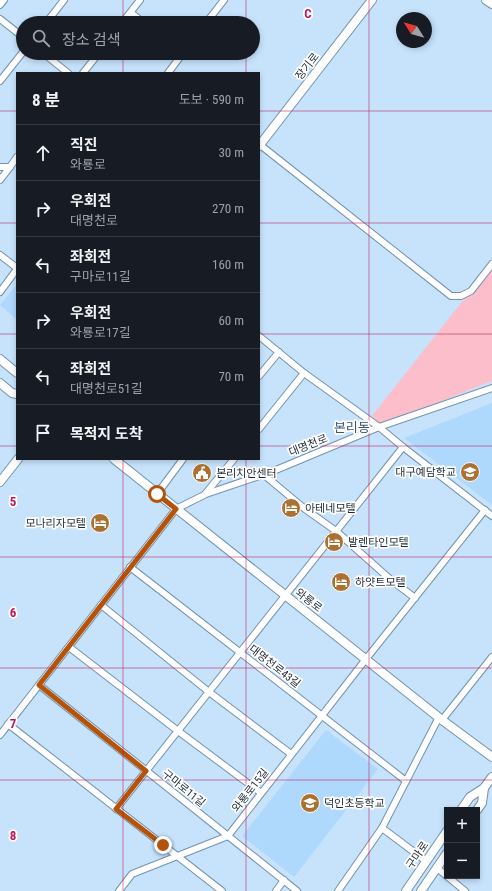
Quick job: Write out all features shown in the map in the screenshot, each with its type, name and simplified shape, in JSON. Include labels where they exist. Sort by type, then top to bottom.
[{"type":"main road","name":"장기로","points":[[260,144],[372,0]]},
{"type":"main road","points":[[486,0],[492,4]]},
{"type":"main road","points":[[0,360],[16,372]]},
{"type":"main road","points":[[0,383],[12,393],[16,394]]},
{"type":"main road","points":[[0,482],[17,460]]},
{"type":"main road","name":"와룡로","points":[[115,460],[492,757]]},
{"type":"main road","points":[[463,807],[470,797],[484,788],[492,777]]},
{"type":"main road","points":[[479,807],[482,803],[484,788]]},
{"type":"main road","name":"구마로","points":[[406,891],[444,835]]},
{"type":"main road","points":[[421,891],[444,858]]},
{"type":"street","points":[[0,5],[4,0]]},
{"type":"street","points":[[51,16],[64,0]]},
{"type":"street","points":[[128,16],[140,0]]},
{"type":"street","points":[[211,16],[224,0]]},
{"type":"street","points":[[131,13],[135,16]]},
{"type":"street","points":[[0,19],[16,32]]},
{"type":"street","points":[[0,81],[17,60]]},
{"type":"street","points":[[52,60],[67,72]]},
{"type":"street","points":[[84,72],[93,60]]},
{"type":"street","points":[[169,72],[177,60]]},
{"type":"street","points":[[260,146],[451,296],[461,296],[471,291],[492,264]]},
{"type":"street","points":[[0,180],[16,159]]},
{"type":"street","points":[[0,167],[10,167]]},
{"type":"street","points":[[0,255],[16,268]]},
{"type":"street","points":[[1,288],[16,270]]},
{"type":"street","points":[[260,337],[304,373],[379,427],[492,516]]},
{"type":"street","points":[[260,375],[278,352]]},
{"type":"street","points":[[260,428],[304,373]]},
{"type":"street","name":"대명천로","points":[[0,735],[176,509],[206,494],[263,474],[379,427],[492,388]]},
{"type":"street","points":[[116,809],[403,447]]},
{"type":"street","points":[[157,494],[182,460]]},
{"type":"street","points":[[206,494],[233,460]]},
{"type":"street","points":[[263,474],[305,509],[336,531],[391,580],[415,598]]},
{"type":"street","name":"와룡로15길","points":[[228,836],[291,754],[485,510]]},
{"type":"street","name":"대명천로43길","points":[[130,567],[406,781]]},
{"type":"street","points":[[101,605],[209,692],[291,754]]},
{"type":"street","points":[[69,646],[261,794]]},
{"type":"street","points":[[338,891],[382,828],[441,718],[492,657]]},
{"type":"street","name":"구마로11길","points":[[39,685],[297,891]]},
{"type":"street","points":[[8,724],[222,891]]},
{"type":"street","points":[[382,828],[426,861]]},
{"type":"street","points":[[119,891],[132,874],[228,836]]},
{"type":"street","points":[[437,868],[465,891]]},
{"type":"street","points":[[276,891],[284,880]]},
{"type":"shaded area","points":[[492,264],[492,381],[381,425],[371,417]]},
{"type":"shaded area","points":[[16,285],[16,319],[0,305]]},
{"type":"shaded area","name":"대구예담학교","points":[[492,403],[492,505],[404,438]]},
{"type":"shaded area","name":"덕인초등학교","points":[[326,730],[378,769],[294,877],[242,836]]},
{"type":"place","name":"대구예담학교","points":[[470,472]]},
{"type":"place","name":"본리치안센터","points":[[202,473]]},
{"type":"place","name":"아테네모텔","points":[[291,508]]},
{"type":"place","name":"모나리자모텔","points":[[100,523]]},
{"type":"place","name":"발렌타인모텔","points":[[334,542]]},
{"type":"place","name":"하얏트모텔","points":[[341,582]]},
{"type":"place","name":"덕인초등학교","points":[[310,803]]},
{"type":"district","name":"본리동","points":[[352,427]]},
{"type":"route","points":[[157,494],[176,509],[39,685],[146,771],[116,809],[163,845]]}]
